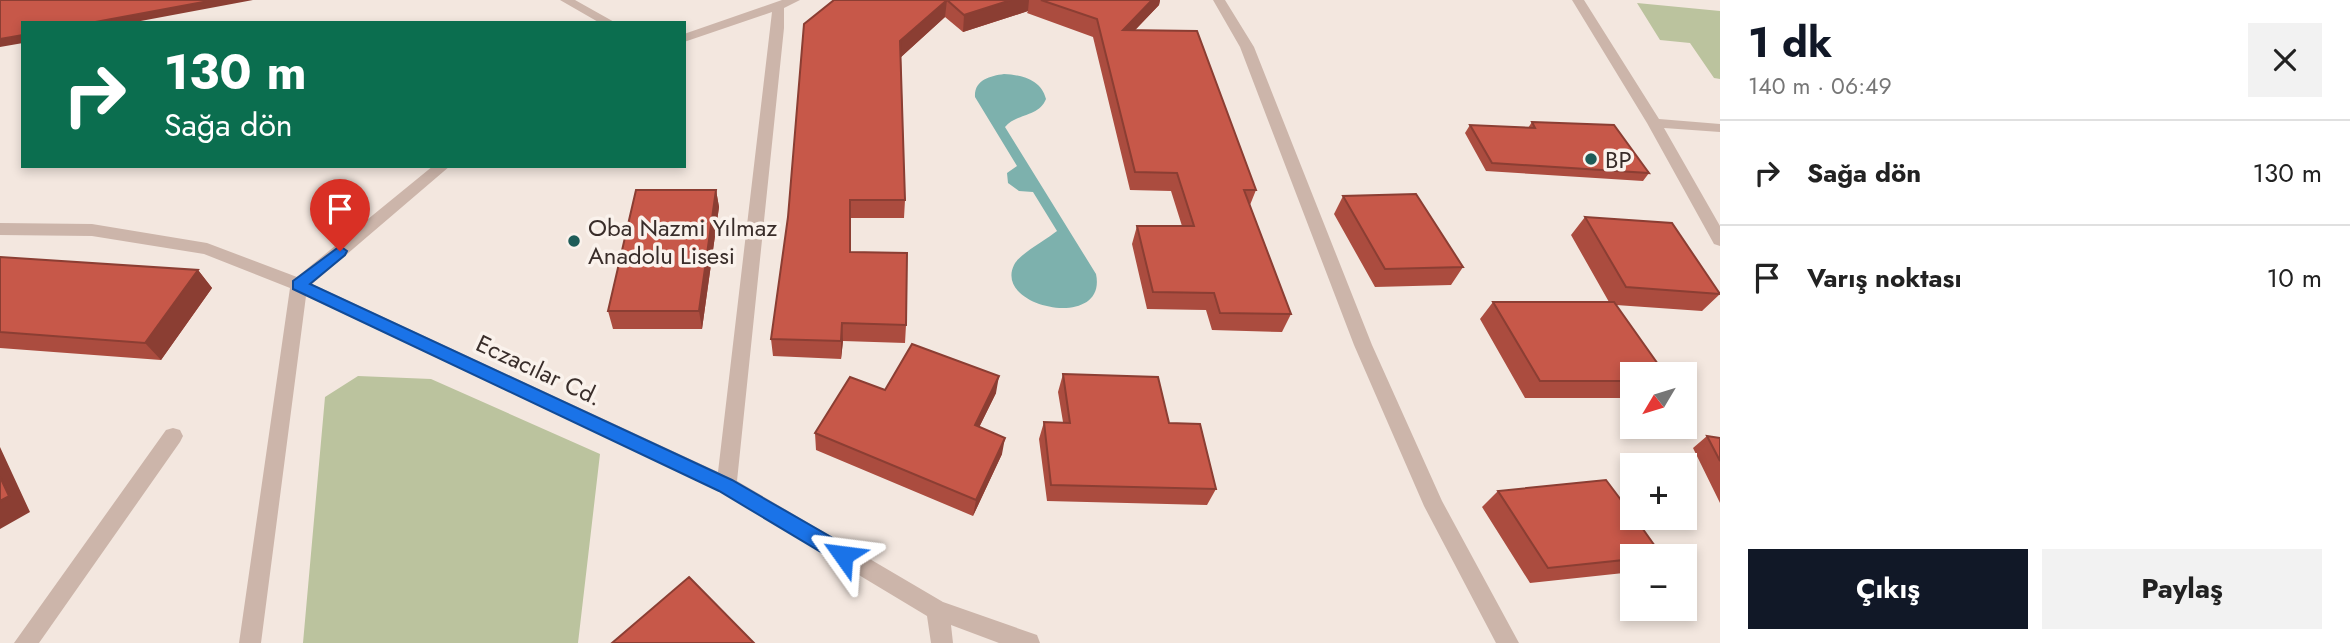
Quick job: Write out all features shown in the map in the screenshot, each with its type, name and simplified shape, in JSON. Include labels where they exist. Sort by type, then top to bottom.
[{"type":"street","points":[[566,0],[606,21]]},
{"type":"street","points":[[1219,0],[1247,47],[1363,345],[1434,506],[1508,643]]},
{"type":"street","points":[[1578,0],[1654,123],[1720,240]]},
{"type":"street","points":[[686,37],[786,2]]},
{"type":"street","points":[[726,485],[778,28],[786,2]]},
{"type":"street","points":[[1654,123],[1720,128]]},
{"type":"street","points":[[250,643],[299,285],[441,168]]},
{"type":"street","name":"Eczacılar Cd.","points":[[0,229],[92,230],[207,249],[299,285],[726,485],[937,610],[1029,643]]},
{"type":"street","points":[[25,643],[173,436]]},
{"type":"street","points":[[937,610],[942,643]]},
{"type":"green space","points":[[1637,3],[1720,11],[1720,79],[1714,78],[1690,43],[1660,40]]},
{"type":"green space","points":[[358,376],[431,379],[600,454],[578,643],[303,643],[325,397]]},
{"type":"water","points":[[1004,74],[1023,77],[1035,83],[1043,92],[1046,99],[1043,105],[1005,127],[1096,274],[1095,292],[1085,303],[1070,308],[1034,302],[1020,293],[1012,280],[1017,261],[1057,231],[1033,192],[1019,191],[1008,183],[1007,173],[1017,166],[975,97],[980,83]]},
{"type":"building","points":[[0,0],[214,0],[101,21],[21,21],[21,35],[0,39]]},
{"type":"building","points":[[834,0],[947,0],[900,41],[905,200],[850,200],[850,252],[907,253],[906,325],[842,323],[841,341],[771,339],[788,217],[804,24]]},
{"type":"building","points":[[947,0],[1011,0],[964,15]]},
{"type":"building","points":[[1041,0],[1152,0],[1123,30],[1197,31],[1256,190],[1244,190],[1291,314],[1220,313],[1214,293],[1153,292],[1137,226],[1194,226],[1177,173],[1135,172],[1097,19]]},
{"type":"building","points":[[1532,122],[1614,125],[1649,173],[1492,163],[1470,125],[1535,128]]},
{"type":"building","points":[[636,190],[716,190],[699,311],[608,311]]},
{"type":"building","points":[[1416,194],[1463,267],[1385,269],[1343,196]]},
{"type":"building","points":[[1585,217],[1672,223],[1720,294],[1626,287]]},
{"type":"building","points":[[0,257],[198,270],[145,343],[0,332]]},
{"type":"building","points":[[1493,302],[1614,302],[1656,362],[1620,362],[1620,381],[1540,381]]},
{"type":"building","points":[[912,344],[999,376],[975,425],[1005,438],[976,500],[815,433],[850,377],[885,390]]},
{"type":"building","points":[[1063,374],[1158,377],[1169,423],[1200,424],[1216,489],[1051,485],[1044,422],[1070,423]]},
{"type":"building","points":[[1707,436],[1720,438],[1720,461]]},
{"type":"building","points":[[0,477],[9,496],[0,501]]},
{"type":"building","points":[[1606,480],[1620,499],[1620,530],[1644,530],[1653,544],[1620,544],[1620,560],[1548,568],[1498,491]]},
{"type":"building","points":[[689,577],[754,643],[612,643]]},
{"type":"place","name":"BP","points":[[1591,159]]},
{"type":"place","name":"Oba Nazmi Yılmaz Anadolu Lisesi","points":[[574,241]]},
{"type":"route","points":[[340,251],[299,285],[726,485],[843,555]]}]
